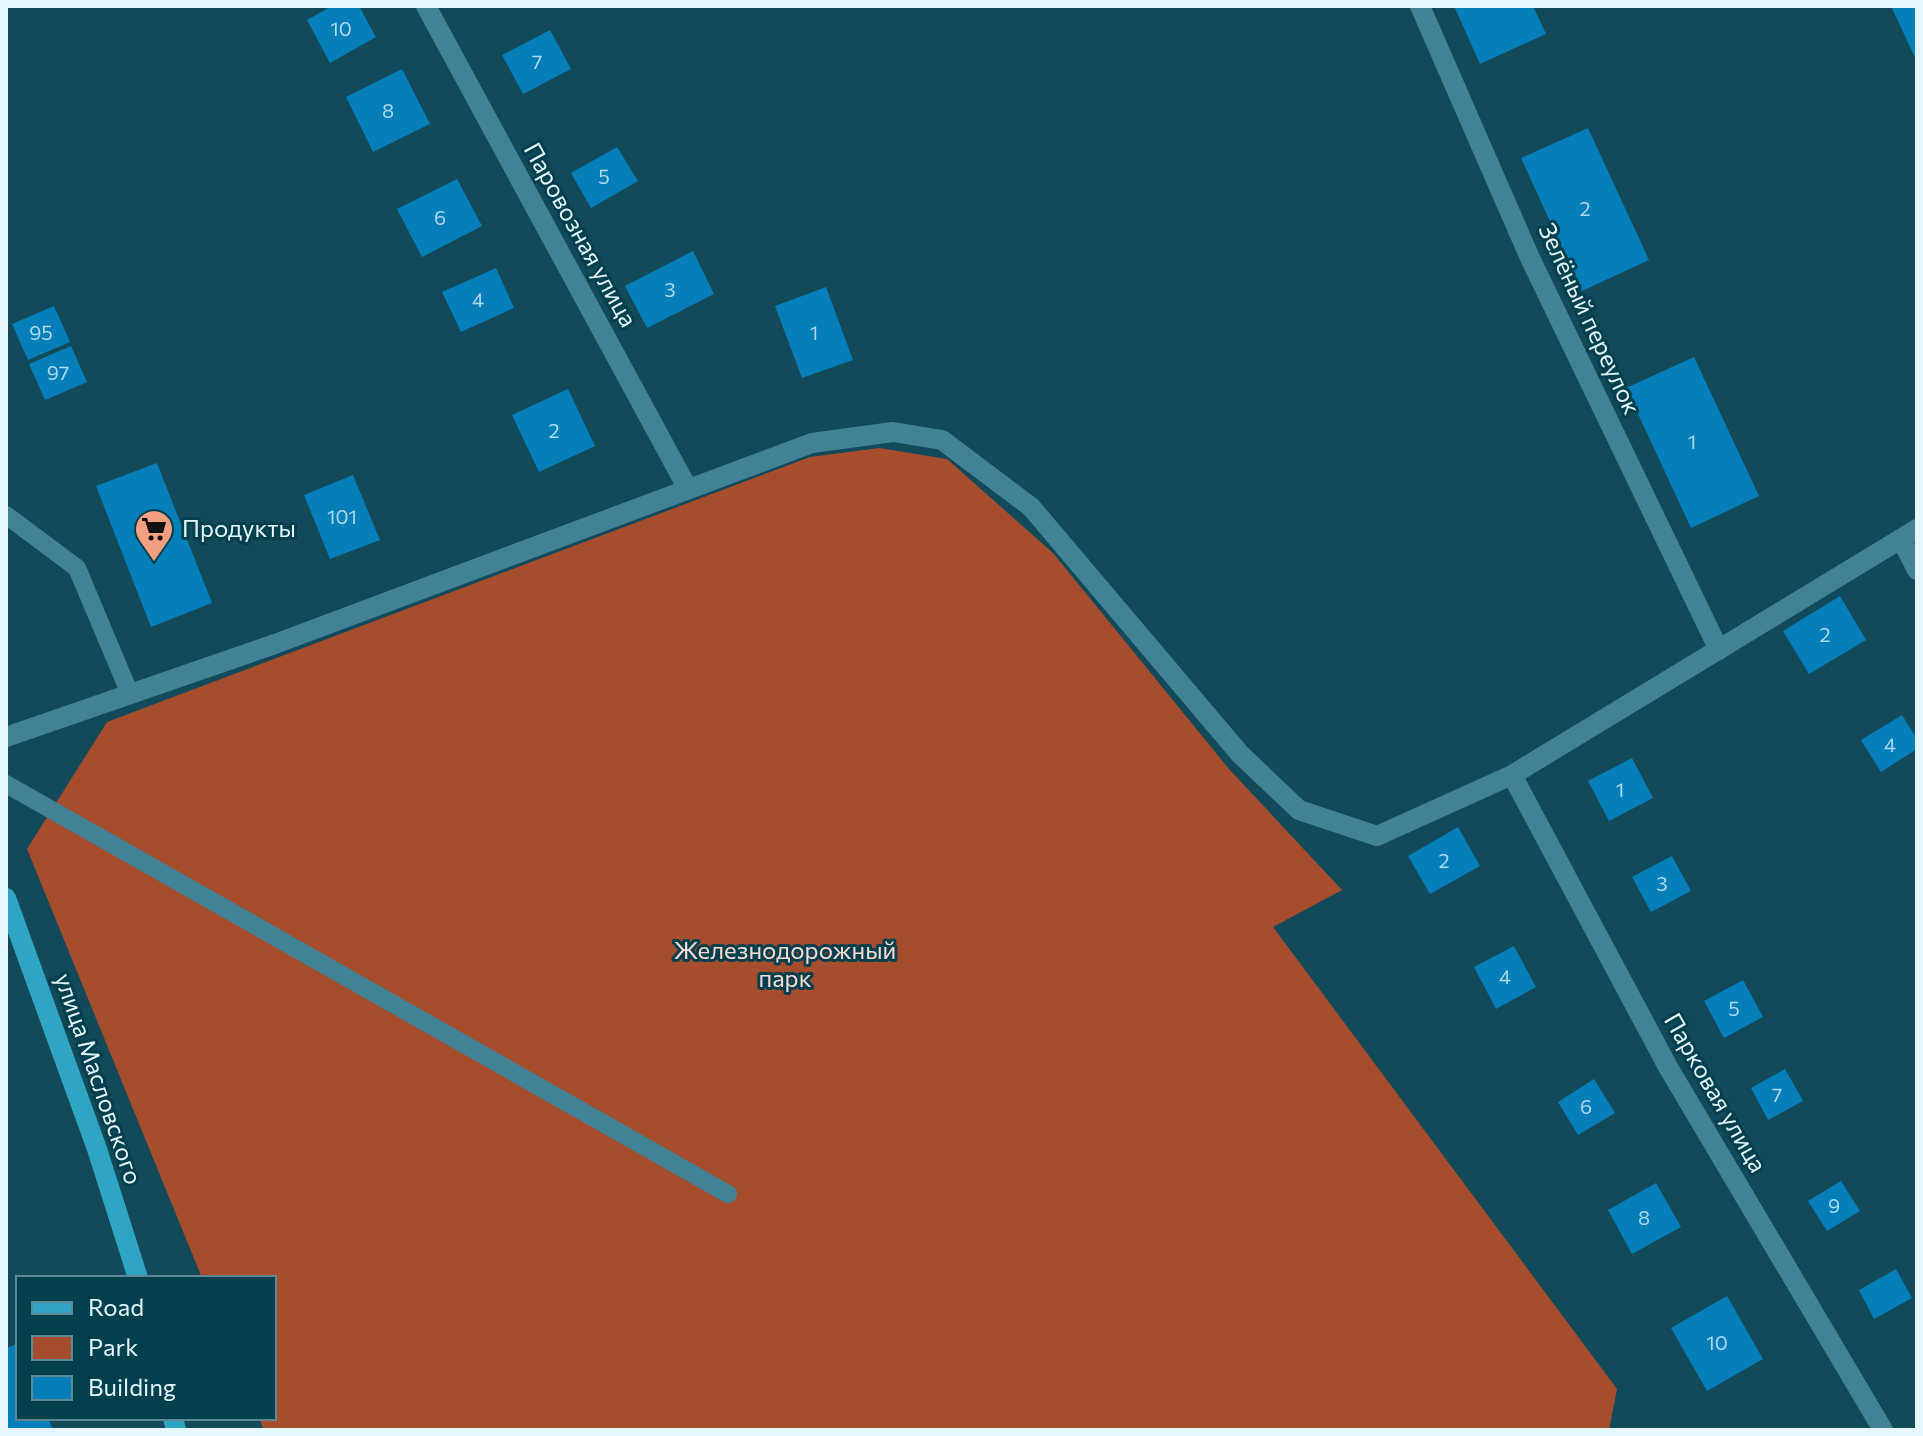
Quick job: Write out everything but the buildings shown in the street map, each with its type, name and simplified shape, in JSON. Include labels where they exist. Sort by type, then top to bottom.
[{"type":"street","name":"Паровозная улица","points":[[426,6],[688,489]]},
{"type":"street","name":"Зелёный переулок","points":[[1420,6],[1530,258],[1719,650]]},
{"type":"street","points":[[6,737],[275,644],[812,443],[893,432],[942,440],[1031,507],[1240,754],[1299,810],[1377,836],[1512,775],[1909,534],[1917,570]]},
{"type":"street","name":"Парковая улица","points":[[1512,775],[1668,1067],[1883,1430]]},
{"type":"street","name":"улица Масловского","points":[[6,898],[97,1149],[137,1276]]},
{"type":"lane","points":[[6,515],[77,568],[127,687]]},
{"type":"lane","points":[[6,784],[728,1194]]},
{"type":"green space","name":"Железнодорожный парк","points":[[879,448],[947,459],[1053,553],[1229,769],[1342,890],[1273,927],[1617,1389],[1609,1430],[264,1430],[260,1420],[276,1420],[276,1276],[201,1276],[27,849],[107,722],[810,457]]},
{"type":"place","name":"Продукты","points":[[154,563]]}]
